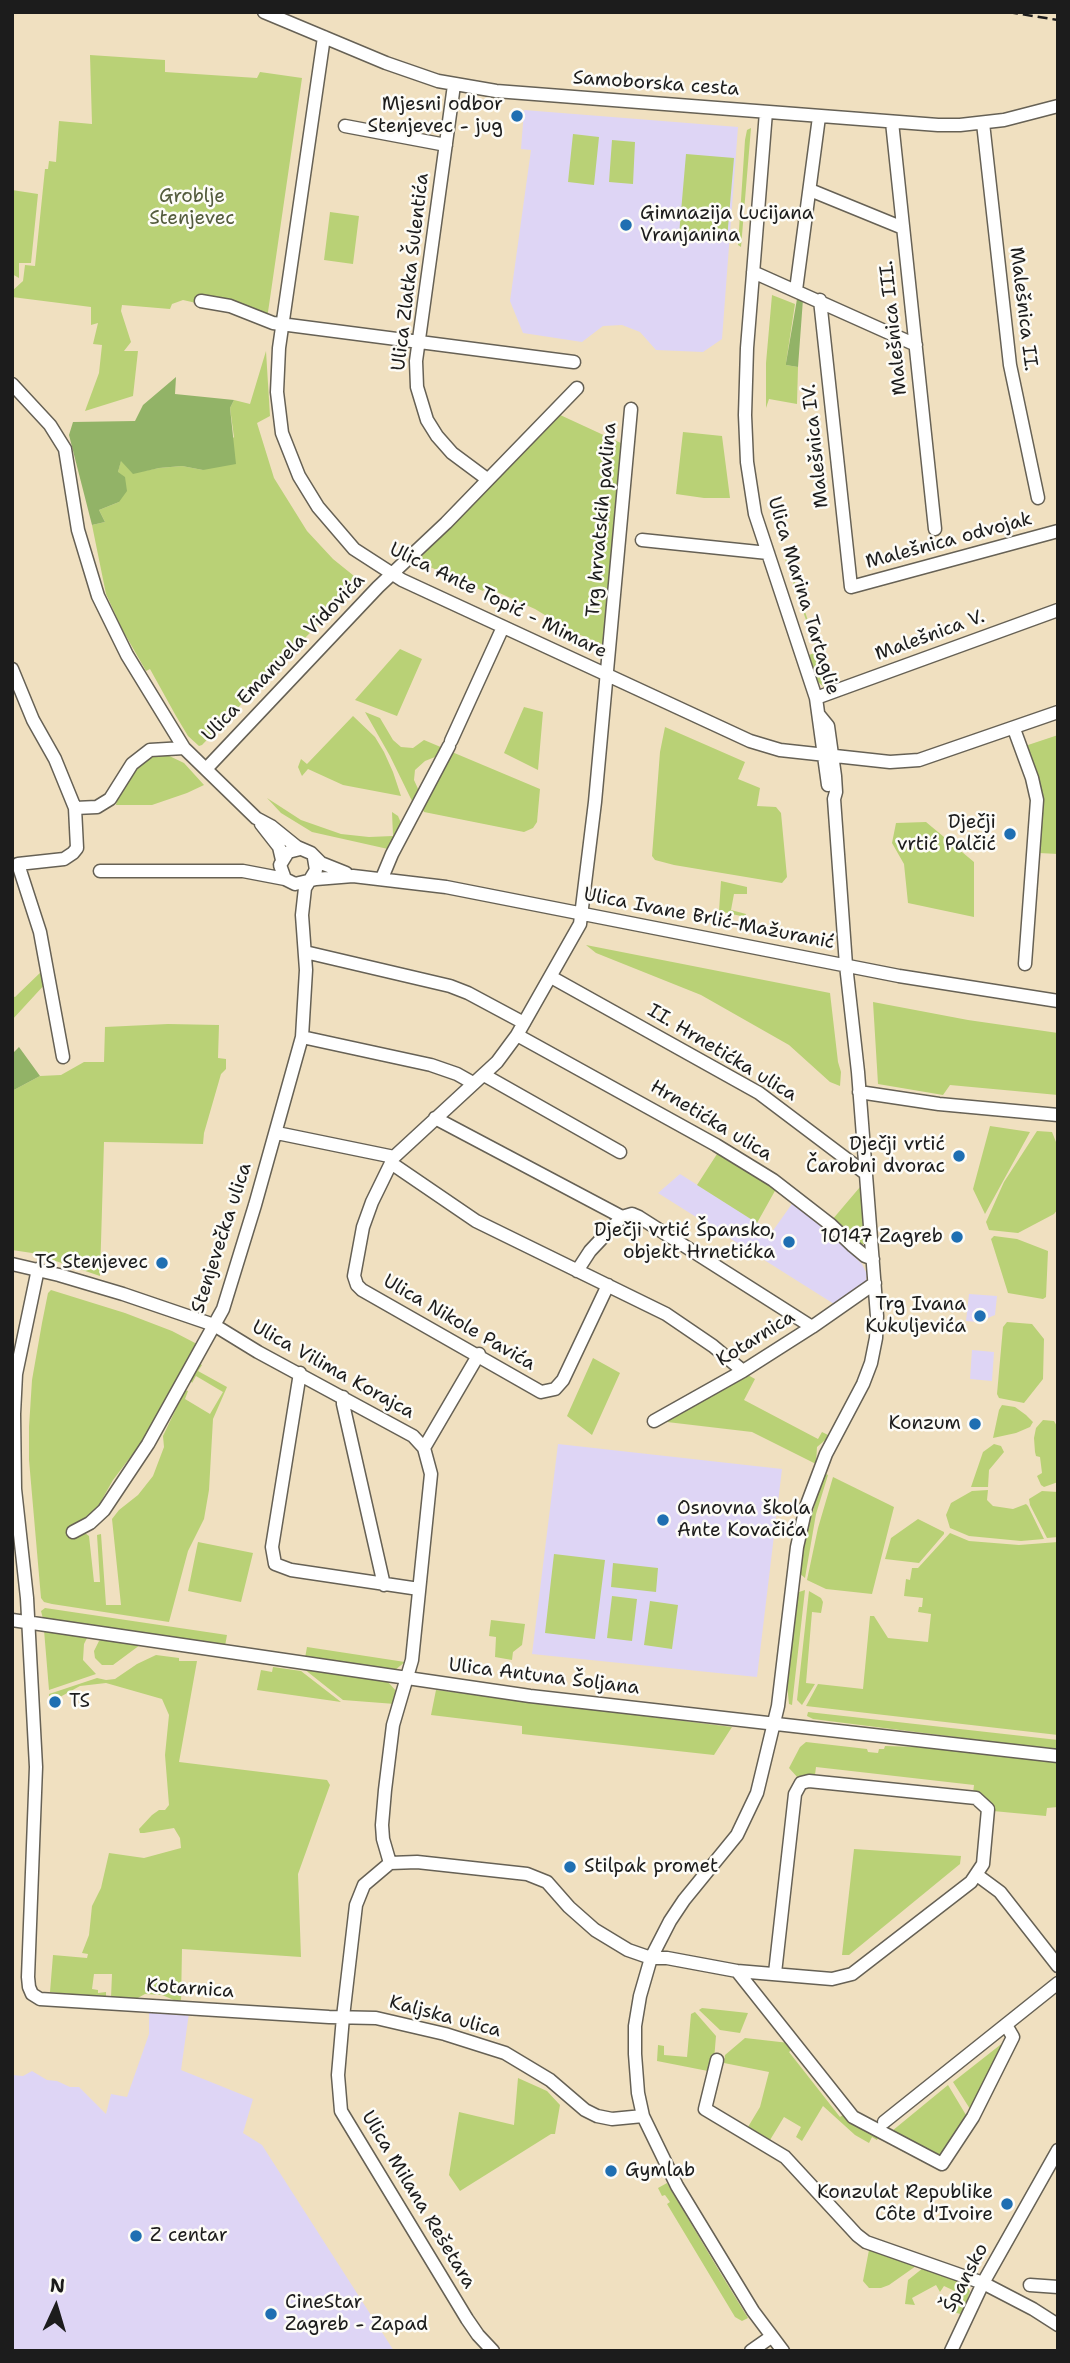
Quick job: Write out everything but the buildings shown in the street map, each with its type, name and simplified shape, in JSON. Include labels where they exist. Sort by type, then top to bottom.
[{"type":"street","name":"Samoborska cesta","points":[[264,12],[386,63],[454,85],[496,91],[938,125],[983,123],[1058,106]]},
{"type":"street","name":"Ulica Ante Topić - Mimare","points":[[324,37],[278,356],[277,399],[282,433],[292,462],[309,494],[354,549],[391,574],[503,628],[765,746],[829,757],[890,762],[919,760],[1058,712]]},
{"type":"street","name":"Ulica Zlatka Šulentića","points":[[454,85],[416,365],[417,387],[427,420],[437,436],[452,453],[487,479]]},
{"type":"street","name":"Ulica Marina Tartaglie","points":[[766,112],[745,379],[747,462],[752,499],[816,698],[819,731],[829,757],[829,791],[834,799],[877,1316],[871,1363],[820,1468],[802,1523],[778,1706],[764,1769],[737,1835],[684,1900],[651,1958],[635,2026],[638,2093],[643,2116],[677,2186],[771,2337],[783,2351]]},
{"type":"street","points":[[796,290],[819,117]]},
{"type":"street","name":"Malešnica III.","points":[[892,122],[935,530]]},
{"type":"street","name":"Malešnica II.","points":[[983,123],[1006,342],[1013,389],[1038,498]]},
{"type":"street","points":[[345,126],[446,145]]},
{"type":"street","points":[[810,190],[902,228]]},
{"type":"street","points":[[753,272],[916,345]]},
{"type":"street","name":"Malešnica IV.","points":[[820,300],[851,587]]},
{"type":"street","points":[[201,301],[230,306],[268,322],[574,362]]},
{"type":"street","points":[[12,384],[50,425],[65,449],[78,530],[98,596],[127,655],[184,748],[256,818],[279,847],[281,870],[287,881]]},
{"type":"street","points":[[391,574],[578,388]]},
{"type":"street","name":"Trg hrvatskih pavlina","points":[[582,913],[631,409]]},
{"type":"street","name":"Malešnica odvojak","points":[[851,587],[1058,531]]},
{"type":"street","points":[[642,540],[768,553]]},
{"type":"street","name":"Ulica Emanuela Vidovića","points":[[206,769],[391,574]]},
{"type":"street","name":"Malešnica V.","points":[[816,698],[1058,610]]},
{"type":"street","points":[[382,878],[391,853],[450,744],[503,628]]},
{"type":"street","points":[[12,669],[75,808],[77,848],[64,859],[18,864],[40,932],[63,1057]]},
{"type":"street","points":[[1014,729],[1037,800],[1025,964]]},
{"type":"street","points":[[75,808],[97,807],[110,799],[132,764],[150,750],[184,748]]},
{"type":"street","points":[[256,818],[300,849]]},
{"type":"street","points":[[100,871],[243,871],[275,865],[288,852],[300,849],[306,850],[314,858],[316,870],[309,881],[300,884],[243,871]]},
{"type":"street","name":"Ulica Ivane Brlić-Mažuranić","points":[[314,858],[326,866],[353,876]]},
{"type":"street","name":"Ulica Ivane Brlić-Mažuranić","points":[[309,881],[353,876],[446,887],[846,965],[986,991],[1058,1001]]},
{"type":"street","name":"Stenjevečka ulica","points":[[287,881],[296,892],[302,915]]},
{"type":"street","name":"Stenjevečka ulica","points":[[73,1532],[90,1523],[104,1510],[148,1444],[214,1325],[228,1294],[302,1037],[305,952],[302,915],[304,892],[309,881]]},
{"type":"street","name":"Ulica Nikole Pavića","points":[[582,913],[579,929],[517,1035],[484,1075],[393,1160],[363,1227],[354,1276],[362,1290],[479,1354],[534,1389],[546,1392],[555,1389],[563,1380],[608,1285]]},
{"type":"street","points":[[305,952],[450,986],[524,1023]]},
{"type":"street","name":"II. Hrnetićka ulica","points":[[551,977],[759,1093],[865,1173]]},
{"type":"street","name":"Hrnetićka ulica","points":[[517,1035],[716,1144],[773,1181],[831,1225],[859,1251],[873,1259]]},
{"type":"street","points":[[302,1037],[444,1068],[473,1083]]},
{"type":"street","points":[[484,1075],[620,1152]]},
{"type":"street","points":[[859,1092],[939,1104],[1058,1115]]},
{"type":"street","points":[[435,1118],[622,1217]]},
{"type":"street","points":[[276,1133],[393,1160],[476,1221],[674,1320],[713,1346],[743,1371]]},
{"type":"street","points":[[577,1271],[590,1251],[622,1217],[632,1214],[812,1327]]},
{"type":"street","name":"Ulica Vilima Korajca","points":[[12,1265],[38,1269],[123,1294],[214,1325],[258,1352],[413,1436],[424,1448]]},
{"type":"street","points":[[28,1622],[15,1489],[14,1414],[16,1374],[38,1269]]},
{"type":"street","name":"Kotarnica","points":[[654,1421],[743,1371],[875,1283]]},
{"type":"street","points":[[479,1354],[424,1448],[431,1474],[412,1660],[393,1724],[385,1790],[383,1839],[390,1863],[417,1862],[539,1878],[547,1882],[569,1908],[595,1930],[628,1950],[651,1958],[667,1958],[737,1972],[832,1979],[852,1974],[977,1875],[985,1853],[988,1809],[976,1798],[809,1781],[801,1783],[795,1794],[775,1973]]},
{"type":"street","points":[[300,1373],[272,1559],[281,1568],[419,1589]]},
{"type":"street","points":[[343,1397],[384,1585]]},
{"type":"street","name":"Ulica Antuna Šoljana","points":[[12,1620],[530,1696],[1058,1756]]},
{"type":"street","name":"Kotarnica","points":[[28,1622],[36,1767],[28,1983],[30,1991],[35,1997],[343,2017]]},
{"type":"street","name":"Ulica Milana Rešetara","points":[[390,1863],[373,1875],[359,1891],[338,2075],[341,2111],[467,2319],[494,2351]]},
{"type":"street","points":[[977,1875],[1000,1892],[1058,1966]]},
{"type":"street","points":[[737,1972],[853,2117],[942,2164],[973,2117],[1013,2037],[1006,2025]]},
{"type":"street","points":[[884,2122],[1058,1983]]},
{"type":"street","name":"Kaljska ulica","points":[[343,2017],[376,2018],[414,2026],[505,2053],[550,2080],[585,2110],[597,2116],[612,2119],[643,2116]]},
{"type":"street","points":[[717,2060],[705,2109],[785,2157],[866,2242],[983,2283],[1058,2325]]},
{"type":"street","name":"Špansko","points":[[951,2351],[983,2283],[1058,2150]]},
{"type":"street","points":[[1030,2285],[1058,2287]]},
{"type":"street","points":[[751,2351],[771,2337]]},
{"type":"shaded area","name":"Gimnazija Lucijana Vranjanina","points":[[524,110],[738,127],[722,339],[703,352],[656,350],[640,332],[622,325],[603,326],[582,342],[523,333],[510,301],[531,150],[521,149]]},
{"type":"shaded area","name":"Dječji vrtić Špansko, objekt Hrnetićka","points":[[680,1174],[772,1232],[794,1201],[822,1224],[862,1264],[867,1274],[866,1281],[834,1304],[658,1193]]},
{"type":"shaded area","points":[[969,1294],[997,1296],[995,1315],[978,1322],[966,1321]]},
{"type":"shaded area","points":[[972,1350],[994,1352],[992,1381],[970,1379]]},
{"type":"shaded area","name":"Osnovna škola Ante Kovačića","points":[[558,1444],[782,1469],[757,1677],[532,1654]]},
{"type":"shaded area","points":[[149,2010],[189,2013],[181,2070],[253,2099],[243,2133],[262,2145],[394,2351],[12,2351],[12,2075],[23,2076],[32,2071],[47,2080],[79,2087],[106,2114],[111,2094],[127,2097],[149,2034]]},
{"type":"green space","name":"Groblje Stenjevec","points":[[90,55],[165,60],[165,72],[257,78],[260,72],[302,78],[267,319],[183,300],[172,304],[170,309],[122,305],[121,311],[131,342],[124,351],[138,351],[133,396],[85,411],[99,373],[102,345],[93,344],[98,323],[91,325],[91,307],[12,297],[12,291],[23,281],[25,265],[35,266],[45,169],[48,169],[49,161],[56,162],[59,121],[92,124]]},
{"type":"green space","points":[[751,128],[741,247],[738,245],[745,140],[747,130]]},
{"type":"green space","points":[[573,134],[599,137],[594,185],[568,182]]},
{"type":"green space","points":[[612,140],[635,142],[633,184],[609,182]]},
{"type":"green space","points":[[686,154],[734,158],[727,239],[679,235]]},
{"type":"green space","points":[[12,190],[38,194],[31,263],[19,263],[19,278],[12,274]]},
{"type":"green space","points":[[330,212],[359,216],[353,264],[324,260]]},
{"type":"green space","points":[[772,295],[795,304],[786,365],[798,367],[797,404],[769,399],[766,408],[766,363]]},
{"type":"green space","points":[[797,299],[803,299],[798,367],[786,365]]},
{"type":"green space","points":[[266,351],[270,416],[257,423],[274,478],[307,531],[333,559],[359,580],[199,746],[188,736],[150,669],[146,671],[122,629],[106,594],[92,525],[105,522],[99,510],[119,502],[118,472],[121,460],[133,473],[182,466],[203,470],[234,437],[230,408],[234,400],[250,404]]},
{"type":"green space","points":[[176,377],[175,394],[234,400],[230,408],[236,464],[203,470],[182,466],[159,468],[133,474],[121,461],[118,472],[125,477],[127,491],[119,502],[99,510],[105,522],[92,525],[69,435],[73,422],[135,421],[143,405]]},
{"type":"green space","points":[[558,414],[623,444],[604,645],[571,631],[535,609],[486,587],[483,591],[417,561]]},
{"type":"green space","points":[[683,432],[722,436],[730,498],[676,494]]},
{"type":"green space","points":[[785,559],[831,688],[818,682],[809,655],[817,652]]},
{"type":"green space","points":[[400,649],[422,659],[397,716],[355,700]]},
{"type":"green space","points":[[524,707],[543,712],[538,770],[504,753]]},
{"type":"green space","points":[[365,712],[380,718],[393,740],[401,747],[413,748],[424,740],[443,748],[440,755],[425,761],[415,770],[414,780],[419,791],[415,800],[412,801]]},
{"type":"green space","points":[[353,716],[375,737],[384,752],[401,796],[343,785],[308,769],[302,776],[298,767],[301,759],[307,764]]},
{"type":"green space","points":[[665,727],[745,762],[738,779],[760,788],[757,806],[776,807],[781,813],[787,877],[782,883],[674,865],[655,860],[652,856],[660,752]]},
{"type":"green space","points":[[1058,735],[1058,854],[1039,853],[1025,746]]},
{"type":"green space","points":[[452,752],[540,789],[537,822],[533,828],[524,832],[424,812],[422,808]]},
{"type":"green space","points":[[163,753],[184,763],[204,785],[152,805],[116,805],[119,790],[144,758]]},
{"type":"green space","points":[[267,798],[301,820],[341,834],[393,836],[392,812],[398,816],[401,823],[388,849],[312,832],[281,813]]},
{"type":"green space","points":[[926,822],[974,862],[974,917],[908,903],[904,864],[892,843],[896,823]]},
{"type":"green space","points":[[721,881],[747,887],[747,894],[734,894],[731,910],[746,914],[745,917],[719,911]]},
{"type":"green space","points":[[586,945],[830,993],[841,1072],[840,1086],[830,1082],[789,1045],[701,995],[596,953]]},
{"type":"green space","points":[[44,969],[46,983],[12,1020],[12,996],[15,997]]},
{"type":"green space","points":[[873,1002],[1058,1033],[1058,1095],[950,1085],[943,1095],[878,1084]]},
{"type":"green space","points":[[219,1025],[218,1058],[226,1059],[226,1069],[221,1074],[203,1144],[104,1142],[100,1276],[32,1253],[12,1250],[12,1091],[40,1076],[61,1075],[84,1062],[104,1062],[105,1027]]},
{"type":"green space","points":[[19,1047],[40,1076],[12,1091],[12,1054]]},
{"type":"green space","points":[[990,1126],[1030,1132],[985,1214],[973,1189]]},
{"type":"green space","points":[[1037,1131],[1052,1132],[1058,1147],[1058,1209],[1054,1214],[1018,1233],[989,1230],[986,1222],[1004,1182]]},
{"type":"green space","points":[[717,1154],[776,1189],[757,1223],[697,1185]]},
{"type":"green space","points":[[860,1187],[866,1244],[859,1244],[832,1220]]},
{"type":"green space","points":[[994,1236],[1017,1239],[1048,1251],[1046,1297],[1043,1299],[1008,1293],[991,1239]]},
{"type":"green space","points":[[51,1290],[125,1313],[197,1344],[157,1422],[113,1480],[95,1512],[79,1532],[89,1536],[94,1582],[100,1582],[97,1535],[101,1534],[106,1605],[121,1605],[112,1519],[138,1495],[153,1476],[164,1447],[163,1436],[185,1390],[188,1391],[185,1399],[210,1414],[223,1392],[196,1376],[192,1383],[190,1380],[199,1363],[202,1365],[198,1371],[227,1387],[213,1419],[209,1490],[204,1519],[188,1551],[169,1622],[52,1604],[41,1598],[29,1460],[29,1427],[32,1380],[48,1293]]},
{"type":"green space","points":[[1007,1322],[1032,1324],[1044,1339],[1043,1379],[1024,1403],[999,1398],[997,1394],[1003,1327]]},
{"type":"green space","points":[[593,1358],[620,1373],[592,1435],[567,1416]]},
{"type":"green space","points":[[748,1375],[755,1379],[744,1400],[818,1439],[822,1432],[830,1436],[817,1447],[816,1464],[752,1432],[667,1422]]},
{"type":"green space","points":[[1002,1405],[1015,1407],[1026,1415],[1033,1422],[1030,1427],[993,1438]]},
{"type":"green space","points":[[1043,1420],[1054,1421],[1058,1428],[1058,1482],[1044,1487],[1037,1476],[1042,1473],[1040,1457],[1036,1456],[1035,1452],[1034,1438],[1036,1428]]},
{"type":"green space","points":[[994,1444],[1001,1446],[1004,1452],[989,1470],[988,1487],[971,1487],[983,1452]]},
{"type":"green space","points":[[824,1473],[828,1475],[816,1514],[805,1578],[799,1573],[803,1545]]},
{"type":"green space","points":[[833,1477],[894,1507],[872,1594],[826,1589],[807,1580]]},
{"type":"green space","points":[[988,1490],[987,1500],[993,1506],[1013,1509],[1026,1504],[1044,1539],[1021,1541],[969,1536],[950,1528],[946,1515],[951,1503],[972,1491]]},
{"type":"green space","points":[[1042,1491],[1058,1492],[1058,1537],[1047,1538],[1030,1505],[1029,1499]]},
{"type":"green space","points":[[918,1519],[944,1534],[919,1563],[885,1559],[891,1538]]},
{"type":"green space","points":[[950,1533],[969,1541],[1019,1545],[1058,1542],[1058,1735],[806,1706],[818,1684],[863,1689],[870,1616],[874,1616],[888,1638],[928,1642],[931,1614],[918,1612],[923,1598],[904,1596],[906,1579],[910,1580],[912,1568],[918,1568]]},
{"type":"green space","points":[[198,1542],[253,1553],[241,1602],[188,1591]]},
{"type":"green space","points":[[554,1554],[605,1560],[595,1639],[545,1633]]},
{"type":"green space","points":[[613,1563],[658,1568],[656,1592],[611,1587]]},
{"type":"green space","points":[[805,1590],[792,1705],[789,1704],[787,1684],[796,1597],[799,1592]]},
{"type":"green space","points":[[809,1591],[823,1602],[821,1613],[812,1612],[806,1683],[815,1684],[802,1705],[797,1700]]},
{"type":"green space","points":[[612,1596],[637,1599],[632,1641],[607,1638]]},
{"type":"green space","points":[[650,1601],[678,1605],[672,1649],[644,1645]]},
{"type":"green space","points":[[45,1608],[227,1635],[225,1646],[43,1619],[41,1611]]},
{"type":"green space","points":[[491,1620],[525,1624],[522,1645],[513,1652],[512,1660],[495,1657],[496,1637],[489,1636]]},
{"type":"green space","points":[[44,1630],[88,1636],[84,1644],[83,1660],[96,1674],[49,1690]]},
{"type":"green space","points":[[104,1639],[140,1645],[113,1665],[102,1665],[95,1658],[94,1651],[99,1641]]},
{"type":"green space","points":[[307,1647],[405,1662],[395,1670],[305,1658]]},
{"type":"green space","points":[[156,1655],[179,1658],[179,1661],[197,1661],[179,1762],[327,1780],[330,1785],[298,1874],[301,1957],[182,1949],[181,2003],[162,1995],[145,1994],[136,1999],[111,1998],[112,1974],[94,1974],[92,1989],[98,1990],[98,1993],[106,1992],[106,1998],[50,1992],[53,1955],[87,1958],[88,1954],[82,1953],[89,1935],[92,1906],[101,1888],[109,1853],[144,1858],[181,1848],[180,1838],[174,1828],[144,1833],[140,1833],[139,1829],[152,1815],[159,1810],[165,1810],[169,1805],[165,1755],[169,1715],[162,1699],[106,1683],[80,1686],[60,1697],[49,1698],[49,1694],[97,1678],[115,1679]]},
{"type":"green space","points":[[273,1667],[301,1671],[341,1702],[257,1690],[261,1670],[272,1672]]},
{"type":"green space","points":[[304,1669],[388,1682],[397,1692],[395,1704],[343,1700]]},
{"type":"green space","points":[[436,1690],[732,1727],[714,1755],[522,1734],[522,1726],[431,1715]]},
{"type":"green space","points":[[808,1712],[1058,1740],[1058,1750],[813,1719],[807,1716]]},
{"type":"green space","points":[[806,1742],[867,1749],[868,1752],[878,1753],[879,1749],[884,1749],[885,1746],[917,1747],[1058,1762],[1058,1807],[1047,1808],[1046,1816],[993,1811],[987,1799],[973,1793],[974,1785],[816,1767],[815,1775],[799,1779],[789,1768],[800,1747]]},
{"type":"green space","points":[[854,1849],[961,1856],[960,1864],[849,1955],[842,1955]]},
{"type":"green space","points":[[702,2008],[748,2013],[740,2033],[720,2030],[699,2010]]},
{"type":"green space","points":[[695,2012],[716,2036],[713,2072],[657,2061],[658,2045],[664,2046],[664,2055],[687,2057],[691,2014]]},
{"type":"green space","points":[[745,2038],[789,2043],[794,2048],[789,2052],[840,2117],[846,2113],[879,2135],[877,2140],[872,2137],[869,2143],[855,2135],[823,2106],[802,2141],[796,2137],[801,2127],[784,2117],[770,2140],[748,2127],[760,2107],[769,2072],[724,2063],[725,2055]]},
{"type":"green space","points":[[1009,2038],[970,2109],[953,2082]]},
{"type":"green space","points":[[518,2078],[547,2091],[560,2105],[555,2134],[460,2191],[449,2175],[459,2112],[514,2125]]},
{"type":"green space","points":[[948,2085],[966,2115],[946,2151],[938,2157],[930,2156],[885,2127],[887,2125],[892,2131]]},
{"type":"green space","points":[[667,2183],[748,2318],[742,2321],[735,2317],[667,2204],[670,2202],[665,2195],[662,2196],[658,2188]]},
{"type":"green space","points":[[869,2250],[916,2266],[889,2285],[869,2288],[863,2281]]},
{"type":"green space","points":[[923,2268],[965,2283],[970,2291],[963,2315],[954,2312],[961,2294],[944,2286],[940,2292],[936,2285],[912,2298],[915,2305],[905,2304],[908,2280]]},
{"type":"railway","points":[[1008,12],[1058,20]]},
{"type":"place","name":"Mjesni odbor Stenjevec - jug","points":[[517,116]]},
{"type":"place","name":"Gimnazija Lucijana Vranjanina","points":[[626,225]]},
{"type":"place","name":"Dječji vrtić Palčić","points":[[1010,834]]},
{"type":"place","name":"Dječji vrtić Čarobni dvorac","points":[[959,1156]]},
{"type":"place","name":"10147 Zagreb","points":[[957,1237]]},
{"type":"place","name":"Dječji vrtić Špansko, objekt Hrnetićka","points":[[789,1242]]},
{"type":"place","name":"TS Stenjevec","points":[[162,1263]]},
{"type":"place","name":"Trg Ivana Kukuljevića","points":[[980,1316]]},
{"type":"place","name":"Konzum","points":[[975,1424]]},
{"type":"place","name":"Osnovna škola Ante Kovačića","points":[[663,1520]]},
{"type":"place","name":"TS","points":[[55,1702]]},
{"type":"place","name":"Stilpak promet","points":[[570,1867]]},
{"type":"place","name":"Gymlab","points":[[611,2171]]},
{"type":"place","name":"Konzulat Republike Côte d'Ivoire","points":[[1007,2204]]},
{"type":"place","name":"Z centar","points":[[136,2236]]},
{"type":"place","name":"CineStar Zagreb - Zapad","points":[[271,2314]]}]
